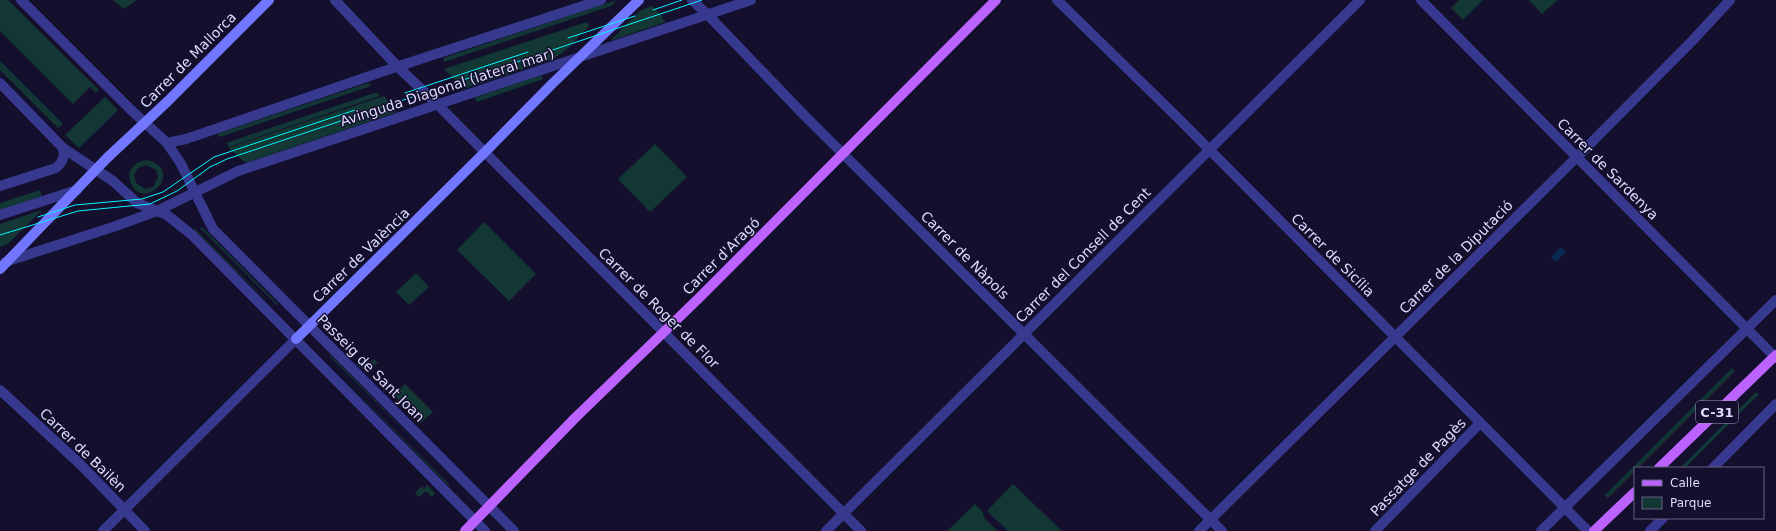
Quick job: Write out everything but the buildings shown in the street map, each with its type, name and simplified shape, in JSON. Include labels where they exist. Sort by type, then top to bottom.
[{"type":"main road","name":"Carrer de Mallorca","points":[[77,190],[94,170],[145,123],[269,0]]},
{"type":"main road","name":"Carrer de València","points":[[296,339],[639,0]]},
{"type":"main road","name":"Carrer d'Aragó","points":[[465,531],[575,418],[664,333],[996,0]]},
{"type":"main road","points":[[0,269],[5,262],[77,190]]},
{"type":"main road","name":"C-31","points":[[1660,467],[1776,356]]},
{"type":"main road","points":[[1594,531],[1634,493]]},
{"type":"street","points":[[21,0],[145,123]]},
{"type":"street","points":[[336,0],[398,67]]},
{"type":"street","points":[[167,143],[186,139],[601,0]]},
{"type":"street","name":"Carrer de Nàpols","points":[[692,0],[844,154],[1222,531]]},
{"type":"street","name":"Avinguda Diagonal (lateral mar)","points":[[5,262],[157,211],[195,194],[226,176],[238,171],[751,0]]},
{"type":"street","name":"Carrer de Sicília","points":[[1056,0],[1210,150],[1588,531]]},
{"type":"street","name":"Carrer del Consell de Cent","points":[[826,531],[1360,0]]},
{"type":"street","name":"Carrer de Sardenya","points":[[1421,0],[1746,328],[1776,356]]},
{"type":"street","name":"Carrer de la Diputació","points":[[1199,531],[1693,40],[1730,0]]},
{"type":"street","name":"Carrer de Roger de Flor","points":[[398,67],[485,152],[861,531]]},
{"type":"street","points":[[0,83],[63,148],[94,170],[107,177],[137,203],[167,215],[192,235],[485,531]]},
{"type":"street","name":"Passeig de Sant Joan","points":[[145,123],[167,143],[176,156],[213,229],[514,531]]},
{"type":"street","points":[[0,186],[56,168],[65,156],[63,148]]},
{"type":"street","points":[[0,215],[77,190]]},
{"type":"street","points":[[1541,531],[1776,300]]},
{"type":"street","name":"Carrer de València","points":[[103,531],[296,339]]},
{"type":"street","name":"Carrer de Bailèn","points":[[0,390],[81,465],[145,531]]},
{"type":"street","points":[[1713,467],[1776,404]]},
{"type":"street","name":"Passatge de Pagès","points":[[1375,531],[1480,423]]},
{"type":"street","points":[[1650,531],[1662,519]]},
{"type":"green space","points":[[0,0],[8,0],[99,90],[96,93],[90,87],[73,104],[0,31]]},
{"type":"green space","points":[[113,0],[137,0],[124,9]]},
{"type":"green space","points":[[617,0],[611,6],[444,62],[443,58]]},
{"type":"green space","points":[[1459,0],[1483,0],[1463,20],[1451,8]]},
{"type":"green space","points":[[1529,0],[1558,0],[1542,14]]},
{"type":"green space","points":[[652,6],[666,22],[610,41],[641,10]]},
{"type":"green space","points":[[587,22],[589,26],[567,49],[554,59],[464,89],[444,69]]},
{"type":"green space","points":[[0,61],[63,124],[58,128],[0,70]]},
{"type":"green space","points":[[541,75],[543,79],[477,102],[474,98]]},
{"type":"green space","points":[[368,83],[371,86],[220,137],[217,134]]},
{"type":"green space","points":[[377,92],[380,96],[229,147],[226,143]]},
{"type":"green space","points":[[384,96],[394,107],[312,135],[392,108],[397,112],[246,163],[228,148]]},
{"type":"green space","points":[[105,97],[118,110],[79,148],[65,135]]},
{"type":"green space","points":[[655,144],[687,177],[650,212],[618,179]]},
{"type":"green space","points":[[148,160],[159,166],[163,174],[162,181],[157,188],[150,192],[142,193],[135,190],[129,176],[131,169],[134,166],[140,162]],"holes":[[[146,165],[156,170],[158,177],[153,187],[145,189],[136,183],[134,175],[138,168]]]},
{"type":"green space","points":[[40,190],[42,196],[0,210],[0,203]]},
{"type":"green space","points":[[42,210],[8,244],[0,247],[0,224]]},
{"type":"green space","points":[[484,222],[536,274],[509,301],[457,250]]},
{"type":"green space","points":[[202,227],[278,304],[277,305],[200,228]]},
{"type":"green space","points":[[195,229],[274,308],[193,230]]},
{"type":"green space","points":[[416,273],[429,287],[409,305],[396,292]]},
{"type":"green space","points":[[330,355],[454,480],[329,356]]},
{"type":"green space","points":[[374,359],[378,363],[366,371],[356,364],[360,361],[367,365]]},
{"type":"green space","points":[[325,360],[449,484],[448,485]]},
{"type":"green space","points":[[1732,368],[1735,371],[1639,467],[1634,467],[1634,472],[1608,498],[1605,495]]},
{"type":"green space","points":[[405,384],[433,412],[421,423],[394,395]]},
{"type":"green space","points":[[1756,392],[1759,394],[1686,467],[1681,467]]},
{"type":"green space","points":[[1013,484],[1062,531],[1008,531],[987,511]]},
{"type":"green space","points":[[427,485],[435,493],[432,497],[426,491],[419,497],[415,493],[422,486],[424,489]]},
{"type":"green space","points":[[975,504],[982,511],[985,519],[998,531],[947,531]]},
{"type":"water","points":[[1560,247],[1566,252],[1556,262],[1551,257]]},
{"type":"tram line","points":[[653,10],[682,0]]},
{"type":"tram line","points":[[0,235],[78,211],[150,204],[177,191],[210,167],[227,159],[702,0]]},
{"type":"tram line","points":[[568,38],[635,16]]},
{"type":"tram line","points":[[405,93],[528,52]]},
{"type":"tram line","points":[[38,217],[75,205],[142,199],[163,192],[214,157],[358,109]]}]
